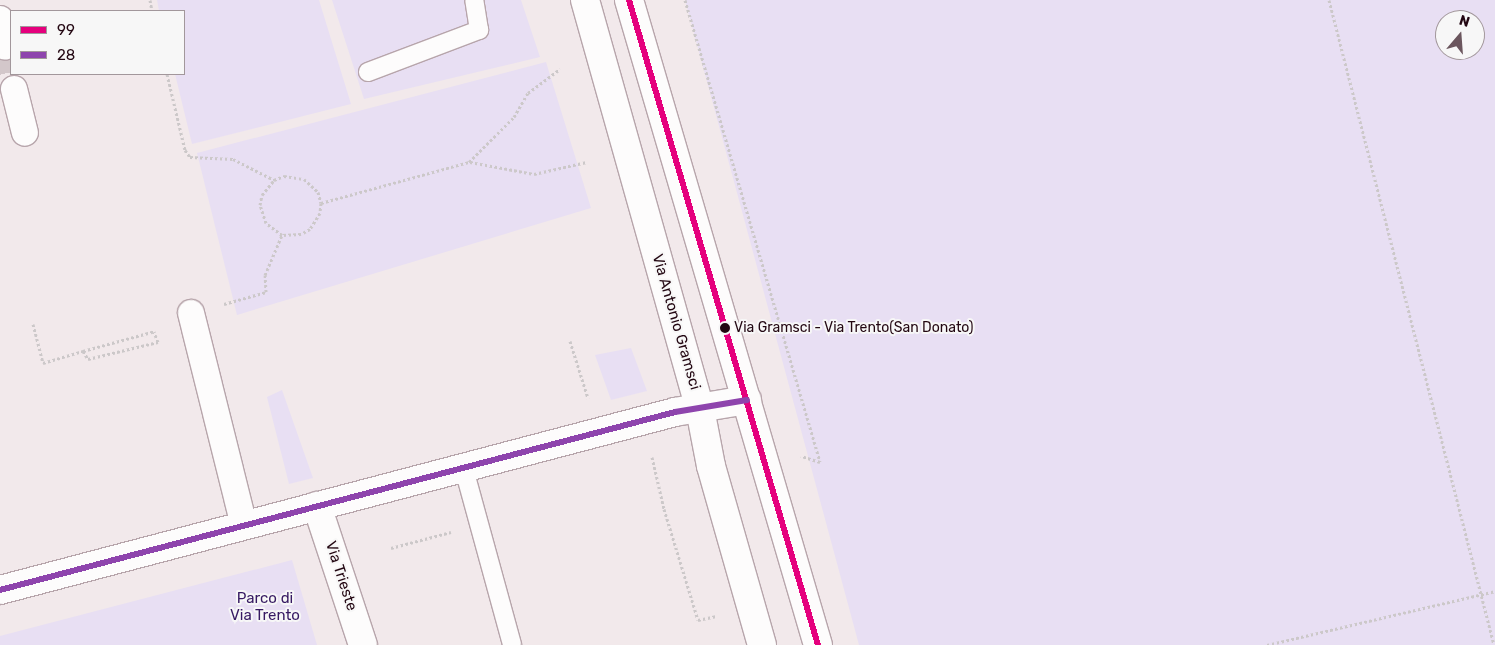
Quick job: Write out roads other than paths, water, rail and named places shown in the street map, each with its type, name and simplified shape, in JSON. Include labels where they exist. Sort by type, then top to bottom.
[{"type":"street","name":"Via Antonio Gramsci","points":[[586,0],[700,409],[712,466],[762,645]]},
{"type":"street","points":[[629,0],[818,645]]},
{"type":"street","points":[[0,19],[5,47]]},
{"type":"street","points":[[14,90],[25,133]]},
{"type":"street","points":[[192,317],[244,526]]},
{"type":"street","points":[[0,590],[598,434],[675,412],[747,400]]},
{"type":"street","name":"Via Trieste","points":[[317,506],[364,645]]},
{"type":"lane","points":[[368,72],[478,30],[474,0]]},
{"type":"lane","points":[[464,469],[512,645]]},
{"type":"tunnel","points":[[5,47],[10,70]]},
{"type":"tunnel","points":[[11,75],[14,89]]},
{"type":"place","name":"Via Gramsci - Via Trento(San Donato)","points":[[725,328]]},
{"type":"park label","name":"Parco di Via Trento","points":[[265,606]]}]
